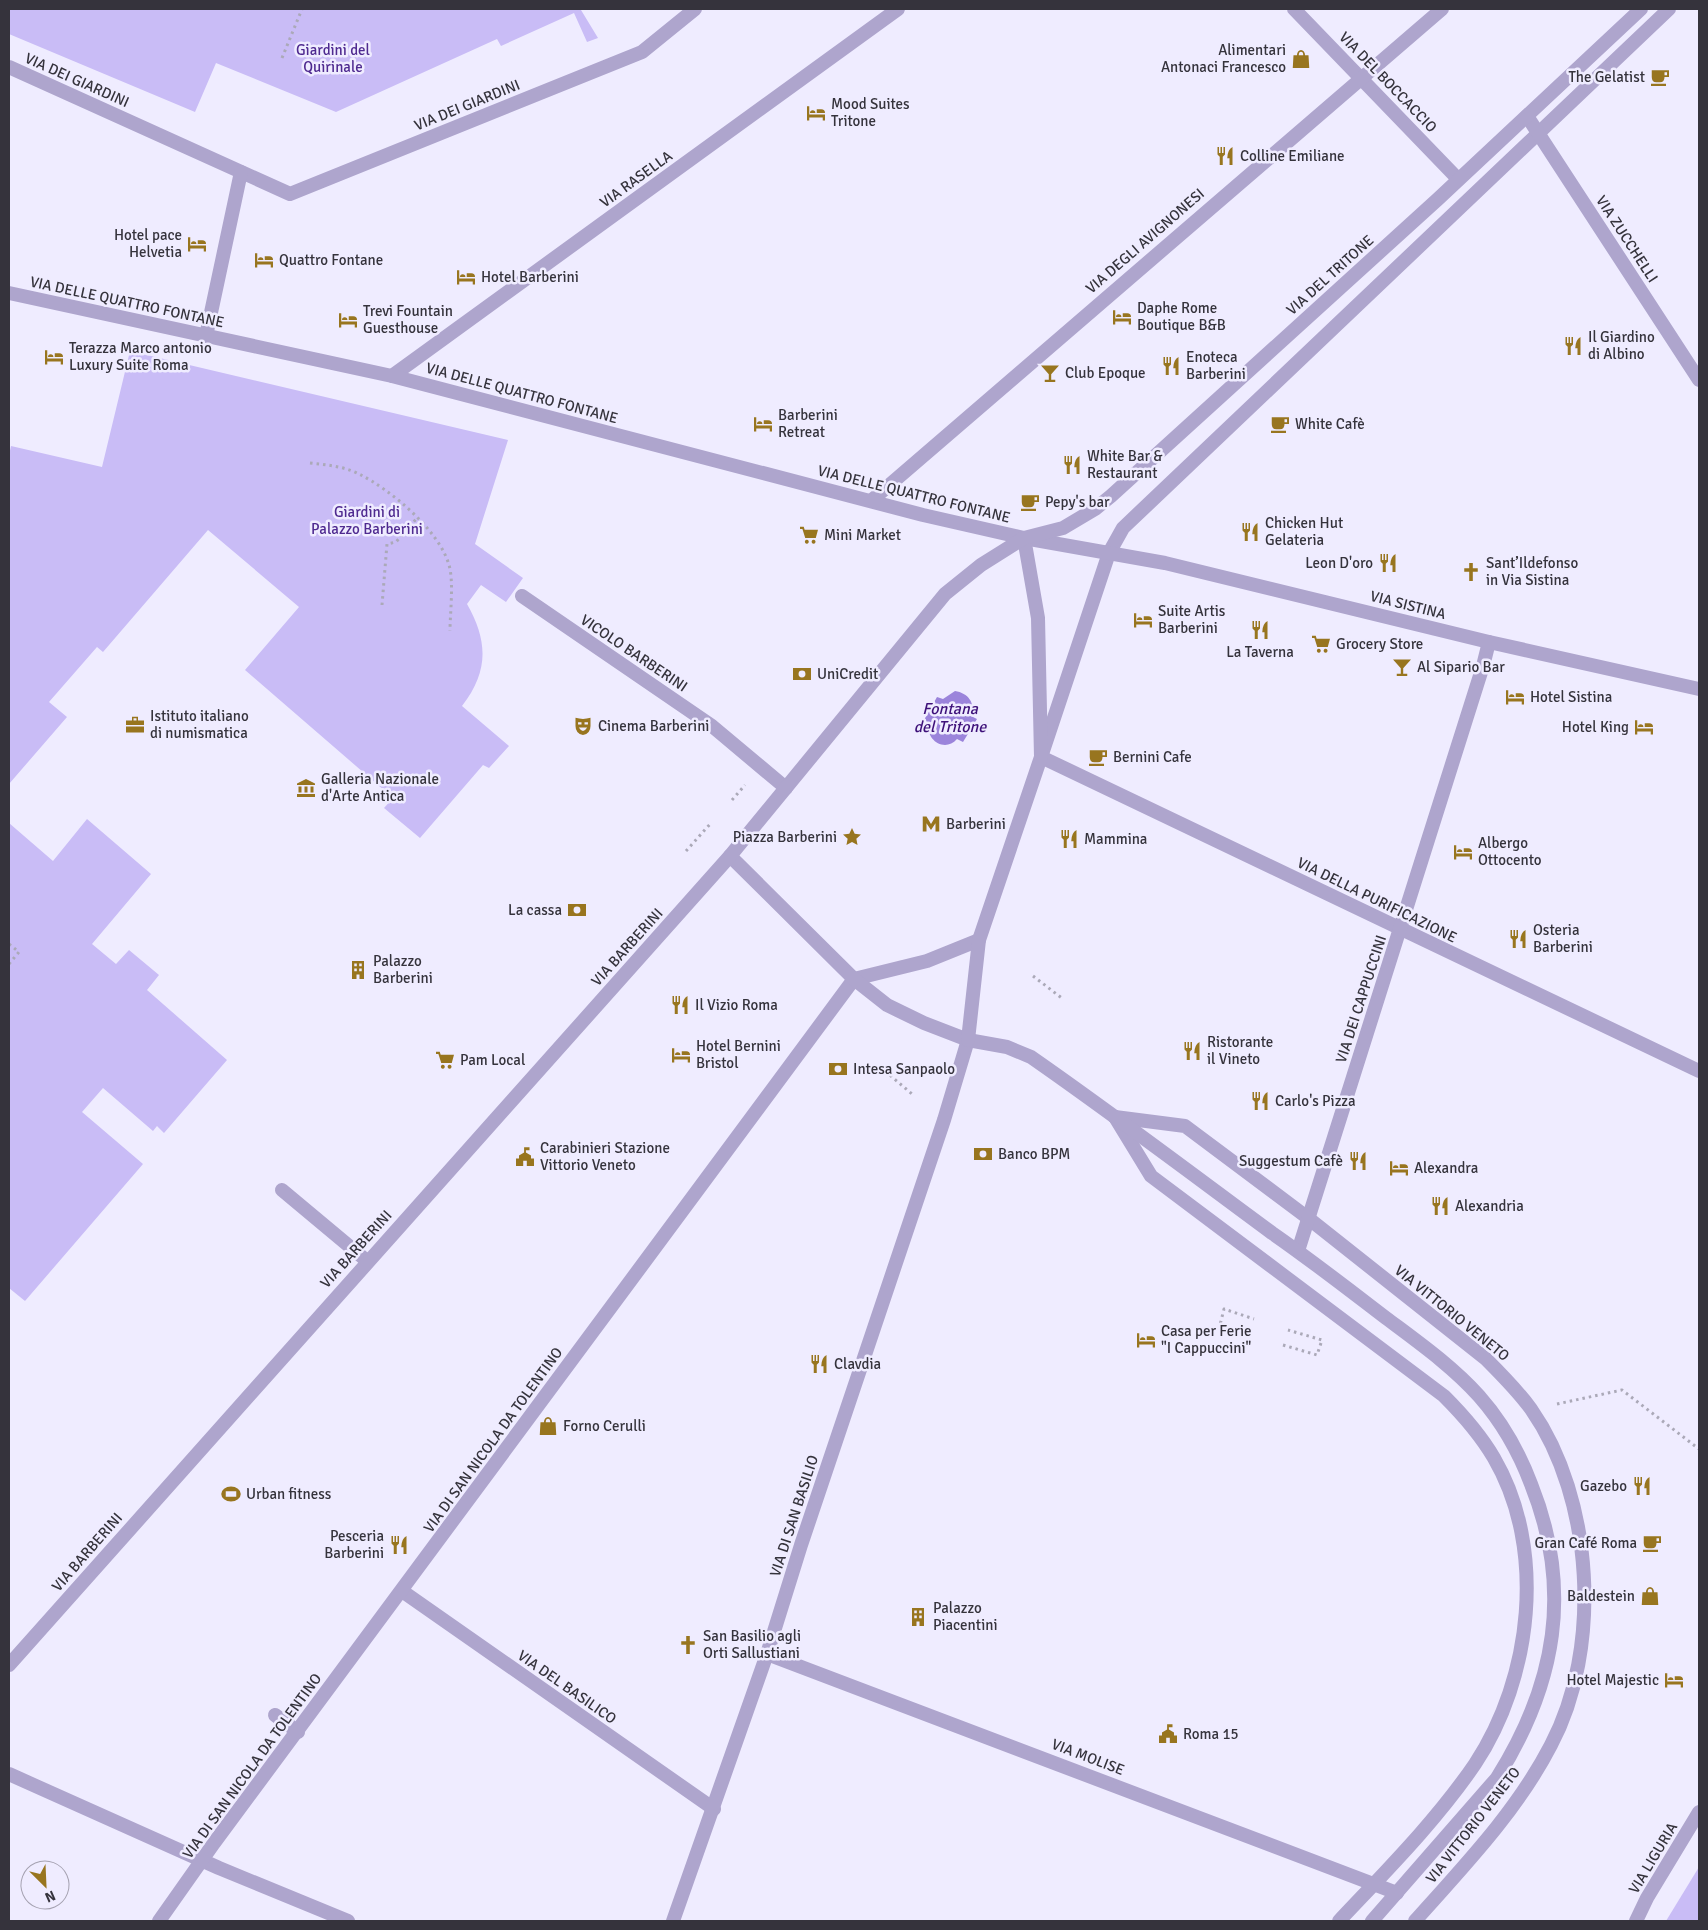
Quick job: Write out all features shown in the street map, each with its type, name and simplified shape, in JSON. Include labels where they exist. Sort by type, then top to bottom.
[{"type":"street","name":"VIA DEI GIARDINI","points":[[9,67],[290,194],[642,52],[695,9]]},
{"type":"street","name":"VIA RASELLA","points":[[392,376],[898,9]]},
{"type":"street","name":"VIA DEL BOCCACCIO","points":[[1294,9],[1361,76],[1458,179]]},
{"type":"street","name":"VIA DEGLI AVIGNONESI","points":[[872,500],[1361,76],[1442,9]]},
{"type":"street","points":[[1110,554],[1024,538],[981,565],[945,594],[730,856],[854,979],[882,1002],[904,1014],[968,1040],[979,940],[1110,554],[1124,528],[1669,9]]},
{"type":"street","name":"VIA DEL TRITONE","points":[[1024,538],[1063,528],[1095,509],[1111,496],[1527,116],[1637,10]]},
{"type":"street","name":"VIA ZUCCHELLI","points":[[1527,116],[1699,380]]},
{"type":"street","points":[[206,336],[241,172]]},
{"type":"street","name":"VIA DELLE QUATTRO FONTANE","points":[[9,293],[392,376],[872,500],[923,515],[1024,538]]},
{"type":"street","points":[[1024,538],[1038,626],[1041,757]]},
{"type":"street","name":"VIA SISTINA","points":[[1110,554],[1165,563],[1489,642],[1699,689]]},
{"type":"street","name":"VICOLO BARBERINI","points":[[522,596],[728,738],[786,788]]},
{"type":"street","name":"VIA DEI CAPPUCCINI","points":[[1298,1251],[1401,930],[1489,642]]},
{"type":"street","name":"VIA DELLA PURIFICAZIONE","points":[[1041,757],[1699,1071]]},
{"type":"street","name":"VIA BARBERINI","points":[[9,1665],[367,1261],[730,856]]},
{"type":"street","points":[[854,979],[928,961],[979,940]]},
{"type":"street","name":"VIA DI SAN NICOLA DA TOLENTINO","points":[[159,1921],[202,1860],[854,979]]},
{"type":"street","name":"VIA VITTORIO VENETO","points":[[968,1040],[1007,1047],[1031,1057],[1298,1251],[1436,1355],[1479,1396],[1498,1419],[1525,1469],[1546,1528],[1553,1559],[1554,1621],[1549,1657],[1539,1692],[1513,1752],[1479,1800],[1372,1921]]},
{"type":"street","name":"VIA DI SAN BASILIO","points":[[673,1921],[767,1654],[944,1120],[968,1040]]},
{"type":"street","name":"VIA VITTORIO VENETO","points":[[1115,1117],[1185,1126],[1308,1218],[1486,1359],[1509,1382],[1531,1410],[1560,1466],[1572,1503],[1585,1578],[1584,1616],[1579,1660],[1568,1703],[1552,1744],[1526,1788],[1460,1871],[1416,1921]]},
{"type":"street","name":"VIA VITTORIO VENETO","points":[[1115,1117],[1151,1176],[1444,1396],[1469,1422],[1494,1458],[1512,1498],[1523,1539],[1527,1609],[1518,1659],[1507,1695],[1493,1730],[1475,1763],[1405,1850],[1339,1921]]},
{"type":"street","points":[[282,1190],[367,1261]]},
{"type":"street","name":"VIA DEL BASILICO","points":[[402,1591],[714,1808]]},
{"type":"street","name":"VIA MOLISE","points":[[767,1654],[1397,1893]]},
{"type":"street","points":[[275,1715],[298,1732]]},
{"type":"street","points":[[9,1774],[202,1860],[348,1921]]},
{"type":"street","name":"VIA LIGURIA","points":[[1636,1921],[1647,1898],[1699,1812]]},
{"type":"path","points":[[282,58],[302,9]]},
{"type":"path","points":[[310,463],[336,466],[358,473],[387,491],[417,518],[445,552],[450,568],[450,631]]},
{"type":"path","points":[[382,605],[387,544],[396,542],[417,518]]},
{"type":"path","points":[[686,851],[711,824]]},
{"type":"path","points":[[9,944],[19,952],[9,964]]},
{"type":"path","points":[[1033,976],[1064,998]]},
{"type":"path","points":[[885,1072],[912,1094]]},
{"type":"path","points":[[1249,1334],[1220,1325],[1224,1310],[1254,1319]]},
{"type":"path","points":[[1283,1345],[1317,1356],[1322,1340],[1288,1330]]},
{"type":"path","points":[[1531,1410],[1622,1390],[1699,1449]]},
{"type":"green space","name":"Giardini del Quirinale","points":[[9,9],[583,9],[581,10],[598,38],[587,42],[574,13],[501,46],[497,39],[336,112],[216,63],[195,112],[9,34]]},
{"type":"green space","name":"Giardini di Palazzo Barberini","points":[[130,351],[508,440],[475,544],[523,578],[506,602],[481,585],[467,604],[479,631],[482,643],[482,656],[477,680],[462,706],[509,746],[489,768],[483,765],[420,838],[384,808],[393,798],[245,670],[299,607],[208,530],[103,652],[97,647],[49,702],[67,717],[9,784],[9,455],[11,446],[102,467]]},
{"type":"green space","points":[[87,819],[151,874],[92,944],[116,964],[129,950],[159,975],[147,990],[227,1060],[164,1133],[157,1126],[153,1131],[103,1088],[82,1112],[143,1164],[25,1301],[9,1288],[9,823],[53,861]]},
{"type":"green space","points":[[1699,1867],[1699,1921],[1666,1921]]},
{"type":"water","name":"Fontana del Tritone","points":[[955,691],[964,694],[970,699],[972,703],[971,716],[977,719],[963,742],[957,739],[947,745],[942,745],[937,743],[930,735],[929,723],[924,720],[937,697],[943,699]]},
{"type":"place","name":"Alimentari Antonaci Francesco","points":[[1301,59]]},
{"type":"place","name":"The Gelatist","points":[[1660,77]]},
{"type":"place","name":"Mood Suites Tritone","points":[[816,113]]},
{"type":"place","name":"Colline Emiliane","points":[[1225,156]]},
{"type":"place","name":"Hotel pace Helvetia","points":[[197,244]]},
{"type":"place","name":"Quattro Fontane","points":[[264,260]]},
{"type":"place","name":"Hotel Barberini","points":[[466,277]]},
{"type":"place","name":"Daphe Rome Boutique B&B","points":[[1122,317]]},
{"type":"place","name":"Trevi Fountain Guesthouse","points":[[348,320]]},
{"type":"place","name":"Il Giardino di Albino","points":[[1573,346]]},
{"type":"place","name":"Terazza Marco antonio Luxury Suite Roma","points":[[54,357]]},
{"type":"place","name":"Enoteca Barberini","points":[[1171,366]]},
{"type":"place","name":"Club Epoque","points":[[1050,373]]},
{"type":"place","name":"Barberini Retreat","points":[[763,424]]},
{"type":"place","name":"White Cafè","points":[[1280,424]]},
{"type":"place","name":"White Bar & Restaurant","points":[[1072,465]]},
{"type":"place","name":"Pepy's bar","points":[[1030,502]]},
{"type":"place","name":"Chicken Hut Gelateria","points":[[1250,532]]},
{"type":"place","name":"Mini Market","points":[[809,535]]},
{"type":"place","name":"Leon D'oro","points":[[1388,563]]},
{"type":"place","name":"Sant’Ildefonso in Via Sistina","points":[[1471,572]]},
{"type":"place","name":"Suite Artis Barberini","points":[[1143,620]]},
{"type":"place","name":"La Taverna","points":[[1260,630]]},
{"type":"place","name":"Grocery Store","points":[[1321,644]]},
{"type":"place","name":"Al Sipario Bar","points":[[1402,667]]},
{"type":"place","name":"UniCredit","points":[[802,674]]},
{"type":"place","name":"Hotel Sistina","points":[[1515,697]]},
{"type":"place","name":"Istituto italiano di numismatica","points":[[135,725]]},
{"type":"place","name":"Cinema Barberini","points":[[583,726]]},
{"type":"place","name":"Hotel King","points":[[1644,727]]},
{"type":"place","name":"Bernini Cafe","points":[[1098,757]]},
{"type":"place","name":"Galleria Nazionale d'Arte Antica","points":[[306,788]]},
{"type":"place","name":"Barberini","points":[[931,824]]},
{"type":"place","name":"Piazza Barberini","points":[[852,837]]},
{"type":"place","name":"Mammina","points":[[1069,839]]},
{"type":"place","name":"Albergo Ottocento","points":[[1463,852]]},
{"type":"place","name":"La cassa","points":[[577,910]]},
{"type":"place","name":"Osteria Barberini","points":[[1518,939]]},
{"type":"place","name":"Palazzo Barberini","points":[[358,970]]},
{"type":"place","name":"Il Vizio Roma","points":[[680,1005]]},
{"type":"place","name":"Ristorante il Vineto","points":[[1192,1051]]},
{"type":"place","name":"Hotel Bernini Bristol","points":[[681,1055]]},
{"type":"place","name":"Pam Local","points":[[445,1060]]},
{"type":"place","name":"Intesa Sanpaolo","points":[[838,1069]]},
{"type":"place","name":"Carlo's Pizza","points":[[1260,1101]]},
{"type":"place","name":"Banco BPM","points":[[983,1154]]},
{"type":"place","name":"Carabinieri Stazione Vittorio Veneto","points":[[525,1157]]},
{"type":"place","name":"Suggestum Cafè","points":[[1358,1161]]},
{"type":"place","name":"Alexandra","points":[[1399,1168]]},
{"type":"place","name":"Alexandria","points":[[1440,1206]]},
{"type":"place","name":"Casa per Ferie \"I Cappuccini\"","points":[[1146,1340]]},
{"type":"place","name":"Clavdia","points":[[819,1364]]},
{"type":"place","name":"Forno Cerulli","points":[[548,1426]]},
{"type":"place","name":"Gazebo","points":[[1642,1486]]},
{"type":"place","name":"Urban fitness","points":[[231,1494]]},
{"type":"place","name":"Gran Café Roma","points":[[1652,1543]]},
{"type":"place","name":"Pesceria Barberini","points":[[399,1545]]},
{"type":"place","name":"Baldestein","points":[[1650,1596]]},
{"type":"place","name":"Palazzo Piacentini","points":[[918,1617]]},
{"type":"place","name":"San Basilio agli Orti Sallustiani","points":[[688,1645]]},
{"type":"place","name":"Hotel Majestic","points":[[1674,1680]]},
{"type":"place","name":"Roma 15","points":[[1168,1734]]}]
